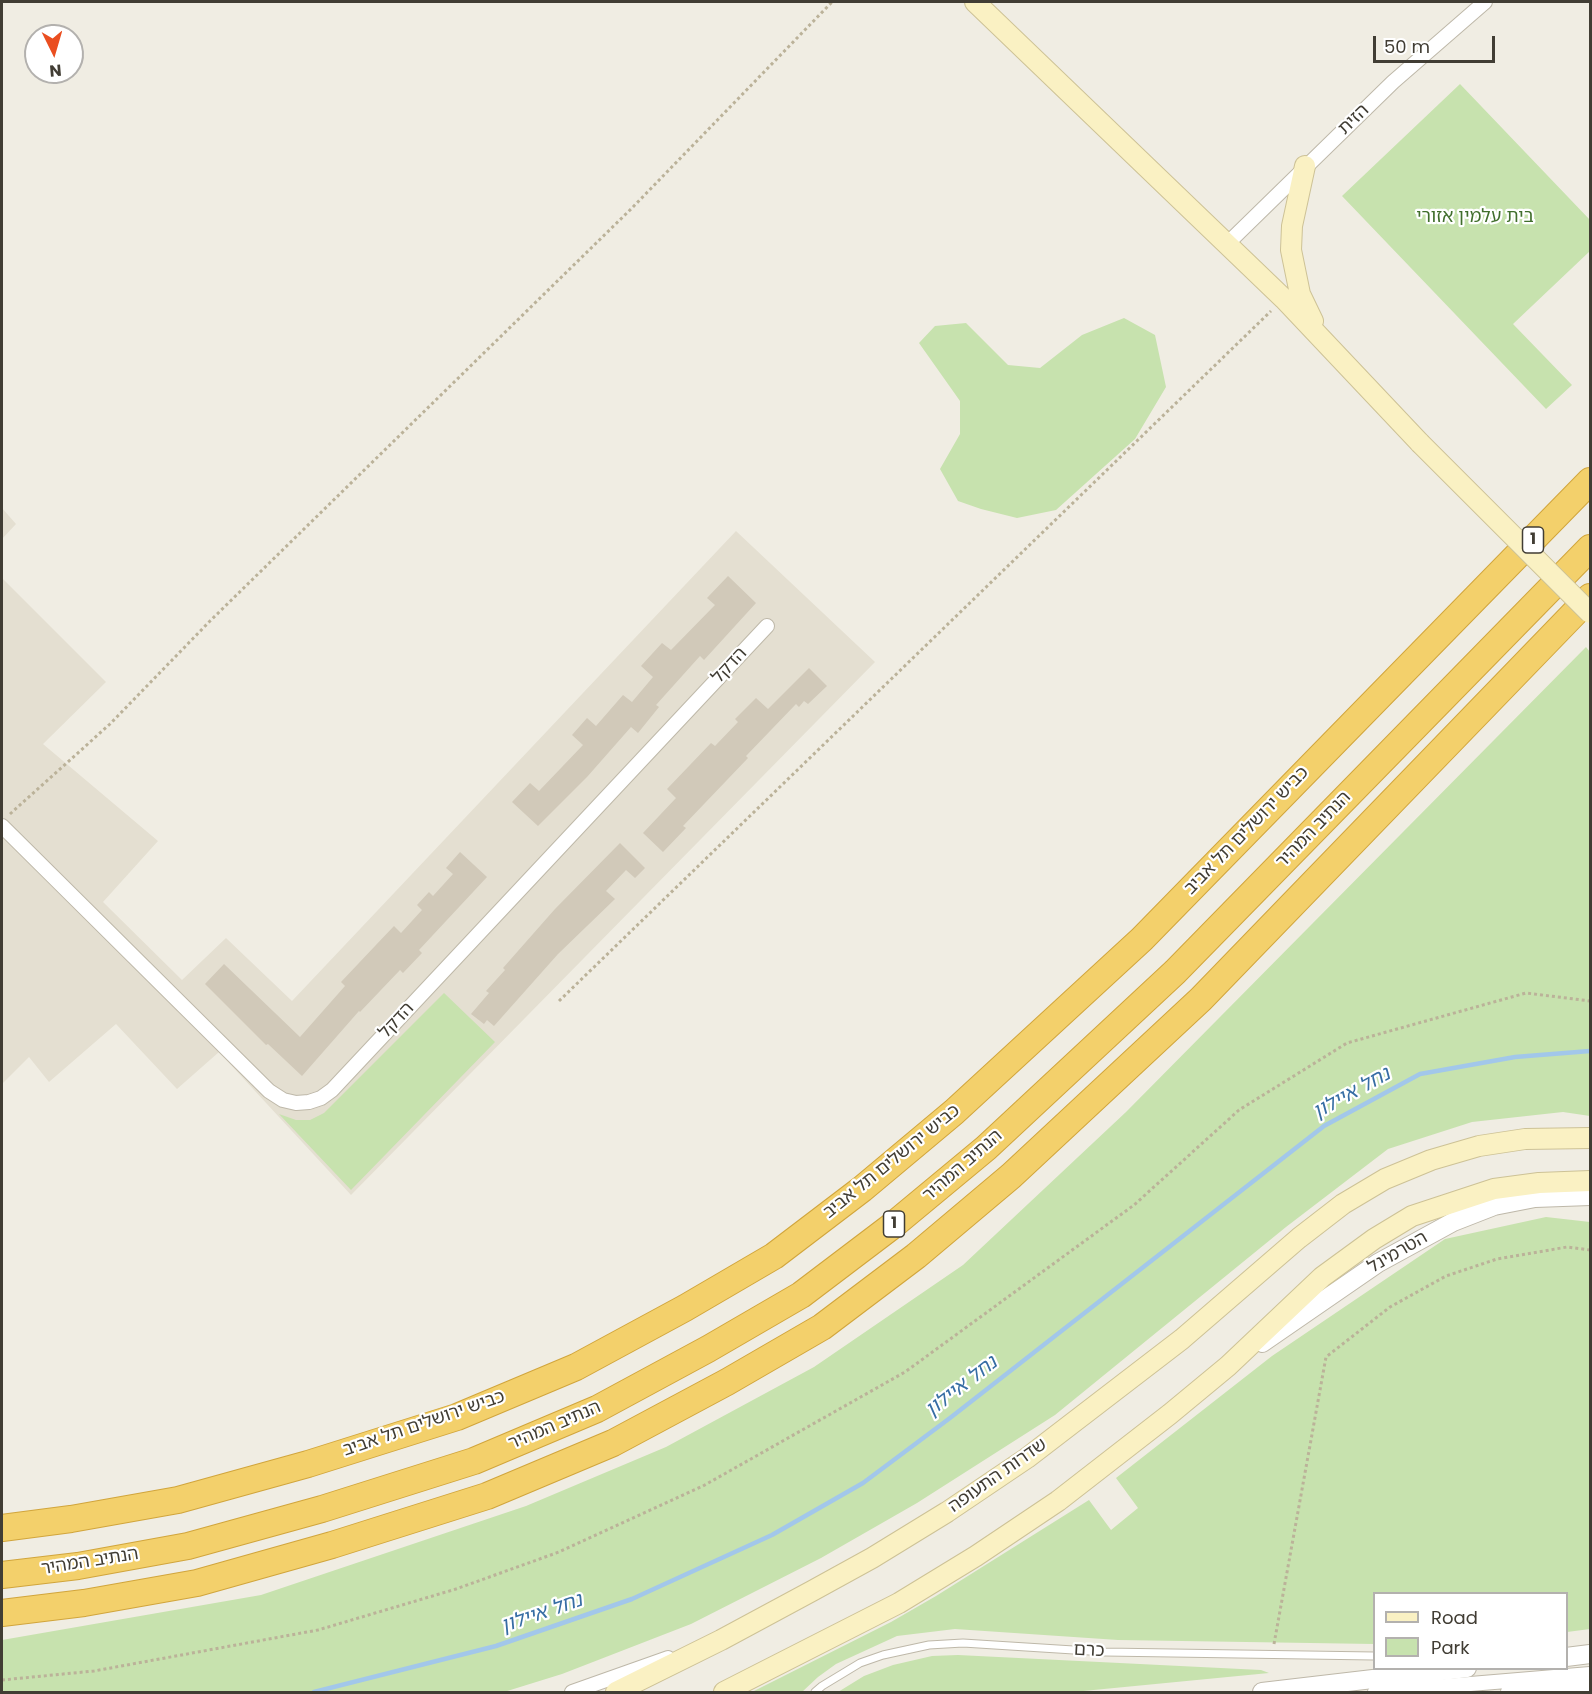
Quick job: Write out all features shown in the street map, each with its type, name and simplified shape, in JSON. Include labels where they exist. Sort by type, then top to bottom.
[{"type":"highway","name":"כביש ירושלים תל אביב","points":[[2,1528],[71,1520],[178,1500],[308,1464],[457,1417],[576,1367],[685,1308],[774,1256],[862,1189],[954,1112],[1142,939],[1590,481]]},
{"type":"highway","name":"הנתיב המהיר","points":[[2,1575],[78,1566],[188,1546],[322,1509],[474,1461],[597,1409],[801,1295],[892,1226],[986,1148],[1175,972],[1590,548]]},
{"type":"highway","name":"1","points":[[2,1613],[84,1603],[197,1583],[332,1545],[487,1496],[613,1443],[727,1382],[822,1327],[915,1256],[1011,1176],[1202,999],[1590,597]]},
{"type":"main road","points":[[975,2],[1284,298],[1420,443],[1590,613]]},
{"type":"main road","points":[[1305,166],[1296,200],[1291,249],[1300,294],[1322,339]]},
{"type":"main road","name":"שדרות התעופה","points":[[616,1692],[721,1640],[872,1558],[947,1512],[1027,1458],[1182,1339],[1299,1238],[1343,1204],[1385,1179],[1431,1160],[1479,1146],[1525,1139],[1590,1138]]},
{"type":"main road","points":[[724,1692],[899,1603],[976,1556],[1058,1501],[1228,1366],[1322,1277],[1374,1239],[1412,1216],[1494,1189],[1539,1183],[1590,1181]]},
{"type":"street","name":"הזית","points":[[1227,244],[1393,82],[1485,2]]},
{"type":"street","name":"הדקל","points":[[3,823],[269,1090],[283,1100],[296,1103],[309,1102],[321,1098],[332,1090],[767,626]]},
{"type":"street","name":"הטרמינל","points":[[1228,1366],[1378,1263],[1453,1222],[1494,1206],[1535,1198],[1590,1196]]},
{"type":"street","points":[[572,1692],[721,1640]]},
{"type":"street","points":[[1568,1657],[1590,1654]]},
{"type":"street","points":[[1263,1692],[1450,1670]]},
{"type":"street","points":[[1375,1692],[1590,1674]]},
{"type":"street","points":[[1508,1692],[1590,1684]]},
{"type":"lane","name":"כרם","points":[[815,1692],[860,1663],[884,1655],[929,1646],[963,1643],[1105,1653],[1373,1656]]},
{"type":"lane","points":[[1568,1650],[1590,1649]]},
{"type":"path","points":[[3,823],[110,724],[210,621],[630,209],[832,2]]},
{"type":"path","points":[[559,1001],[1284,298]]},
{"type":"path","points":[[2,1680],[94,1671],[318,1630],[456,1589],[559,1552],[703,1486],[905,1372],[1134,1204],[1239,1110],[1347,1043],[1526,993],[1590,1001]]},
{"type":"path","points":[[1272,1655],[1326,1357],[1390,1307],[1446,1276],[1497,1259],[1567,1247],[1590,1250]]},
{"type":"shaded area","points":[[2,508],[16,524],[2,539]]},
{"type":"shaded area","points":[[736,531],[875,662],[351,1195],[219,1052],[177,1089],[116,1024],[49,1082],[29,1057],[2,1084],[2,578],[106,682],[43,744],[158,841],[103,902],[182,980],[226,938],[292,1001]]},
{"type":"green space","name":"בית עלמין אזורי","points":[[1460,84],[1590,220],[1590,251],[1513,324],[1572,385],[1546,409],[1342,196]]},
{"type":"green space","points":[[1124,318],[1155,335],[1166,387],[1135,439],[1056,510],[1017,518],[958,501],[940,469],[960,434],[960,401],[919,343],[935,326],[966,323],[1008,365],[1040,368],[1082,335]]},
{"type":"green space","points":[[1586,647],[1590,652],[1590,1116],[1563,1112],[1472,1122],[1388,1149],[1286,1227],[1055,1415],[917,1503],[821,1558],[691,1624],[562,1674],[504,1692],[2,1692],[2,1640],[261,1595],[526,1506],[666,1447],[814,1367],[963,1265],[1126,1112]]},
{"type":"green space","points":[[444,993],[495,1042],[351,1190],[279,1114],[296,1120],[310,1120],[324,1113]]},
{"type":"green space","points":[[1546,1217],[1590,1222],[1590,1629],[1568,1632],[1568,1592],[1373,1592],[1373,1644],[1118,1640],[955,1629],[897,1636],[836,1664],[802,1692],[752,1692],[891,1622],[1089,1500],[1111,1530],[1138,1508],[1116,1478],[1272,1356],[1445,1239]]},
{"type":"green space","points":[[958,1655],[1261,1670],[1269,1673],[1073,1692],[838,1692],[864,1676],[893,1665],[932,1656]]},
{"type":"building","points":[[728,576],[756,603],[704,660],[700,656],[656,705],[659,707],[638,733],[631,727],[587,777],[538,826],[512,802],[530,783],[539,791],[583,745],[572,735],[587,718],[596,726],[623,695],[632,702],[653,677],[641,666],[662,643],[671,650],[715,605],[707,598]]},
{"type":"building","points":[[809,668],[827,686],[808,704],[804,701],[799,707],[796,704],[683,826],[686,828],[663,852],[643,833],[676,798],[667,789],[711,743],[715,746],[738,722],[735,719],[756,698],[768,709]]},
{"type":"building","points":[[620,843],[645,868],[635,878],[626,870],[606,891],[615,899],[558,954],[494,1026],[487,1020],[484,1024],[471,1014],[489,993],[486,991],[505,970],[503,968],[555,909]]},
{"type":"building","points":[[460,852],[487,877],[419,950],[422,953],[403,973],[400,970],[359,1011],[302,1076],[268,1044],[266,1045],[205,984],[224,964],[300,1037],[345,986],[341,982],[394,926],[401,933],[422,910],[417,905],[429,892],[433,896],[453,874],[446,868]]},
{"type":"waterway","name":"נחל איילון","points":[[314,1692],[496,1646],[632,1599],[772,1535],[863,1483],[950,1418],[1324,1126],[1420,1074],[1515,1057],[1590,1051]]}]
